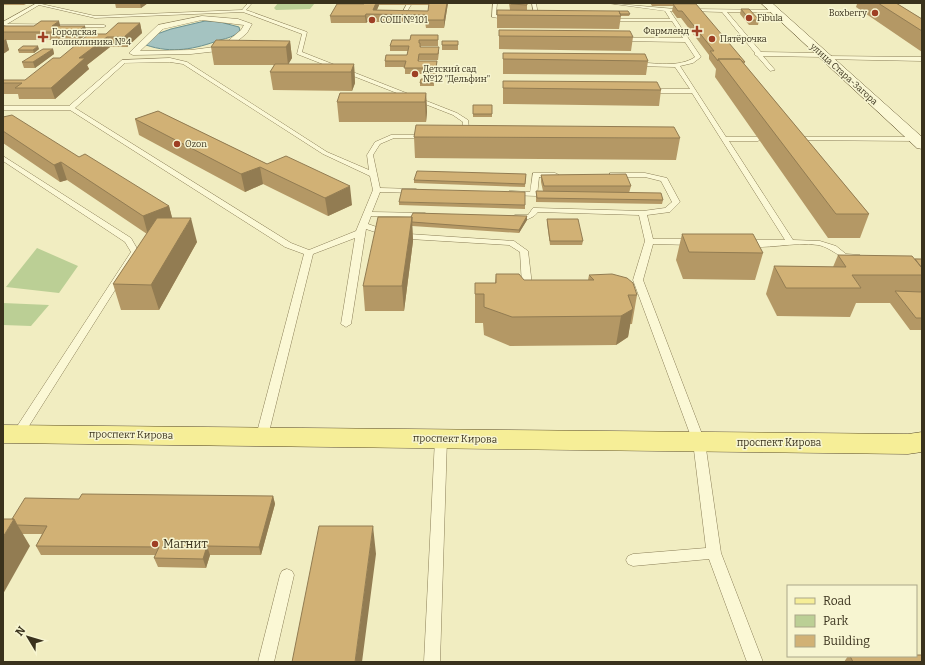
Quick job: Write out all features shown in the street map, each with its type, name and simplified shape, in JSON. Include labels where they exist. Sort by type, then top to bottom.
[{"type":"main road","name":"улица Стара-Загора","points":[[770,7],[919,142]]},
{"type":"main road","name":"проспект Кирова","points":[[10,434],[917,444]]},
{"type":"street","points":[[124,61],[161,27],[232,11]]},
{"type":"street","points":[[133,53],[227,51],[248,24],[238,21],[202,18]]},
{"type":"lane","points":[[104,26],[10,26],[3,24],[40,3],[95,17],[243,11],[305,33],[299,53]]},
{"type":"lane","points":[[243,11],[250,3]]},
{"type":"lane","points":[[495,3],[494,16],[515,20]]},
{"type":"lane","points":[[534,3],[537,20]]},
{"type":"lane","points":[[609,3],[667,10],[724,11],[770,7]]},
{"type":"lane","points":[[404,12],[409,5]]},
{"type":"lane","points":[[630,64],[677,65],[691,62],[698,57],[667,10]]},
{"type":"lane","points":[[724,11],[757,54],[772,70]]},
{"type":"lane","points":[[94,34],[116,17]]},
{"type":"lane","points":[[529,20],[544,20]]},
{"type":"lane","points":[[605,20],[674,20]]},
{"type":"lane","points":[[609,40],[687,40]]},
{"type":"lane","points":[[291,53],[299,53],[455,114],[466,121],[466,128],[463,134]]},
{"type":"lane","points":[[757,54],[922,59]]},
{"type":"lane","points":[[72,108],[124,61],[170,60],[185,63],[325,154],[373,174]]},
{"type":"lane","points":[[677,65],[791,243]]},
{"type":"lane","points":[[341,78],[363,78]]},
{"type":"lane","points":[[640,91],[694,91]]},
{"type":"lane","points":[[419,106],[434,106]]},
{"type":"lane","points":[[3,108],[72,108],[288,245],[309,253],[361,229],[393,235],[511,243],[524,251],[527,285]]},
{"type":"lane","points":[[346,324],[361,229],[377,190],[370,155],[378,143],[393,136],[436,136]]},
{"type":"lane","points":[[725,139],[758,139]]},
{"type":"lane","points":[[784,139],[919,142]]},
{"type":"lane","points":[[3,158],[128,240],[135,252],[10,434]]},
{"type":"lane","points":[[503,193],[534,194],[536,175],[560,175]]},
{"type":"lane","points":[[506,217],[530,217],[536,210],[643,213],[667,210],[676,202],[664,180],[645,175],[606,175]]},
{"type":"lane","points":[[377,190],[424,191]]},
{"type":"lane","points":[[643,213],[649,241],[634,280],[699,442],[714,553],[756,662]]},
{"type":"lane","points":[[367,214],[437,215]]},
{"type":"lane","points":[[649,241],[704,242]]},
{"type":"lane","points":[[736,242],[791,243],[809,241],[836,248],[844,256],[868,258]]},
{"type":"lane","points":[[262,436],[309,253]]},
{"type":"lane","points":[[432,662],[441,439]]},
{"type":"lane","points":[[633,560],[714,553]]},
{"type":"lane","points":[[266,662],[287,575]]},
{"type":"green space","points":[[278,3],[315,3],[310,9],[276,10],[274,8]]},
{"type":"green space","points":[[37,248],[78,266],[59,293],[6,287]]},
{"type":"green space","points":[[3,303],[49,305],[31,326],[3,325]]},
{"type":"water","points":[[205,21],[220,22],[239,27],[240,31],[228,38],[192,48],[174,50],[146,45],[147,40],[157,34]]},
{"type":"building","points":[[376,3],[373,10],[428,11],[429,3],[447,3],[444,20],[425,20],[427,15],[366,14],[365,16],[330,16],[337,4]]},
{"type":"building","points":[[527,3],[527,5],[511,4]]},
{"type":"building","points":[[878,3],[896,3],[922,19],[922,31]]},
{"type":"building","points":[[673,4],[696,4],[745,62],[740,59],[718,59],[718,61],[710,51],[714,51],[682,11],[678,11]]},
{"type":"building","points":[[741,9],[749,9],[759,20],[750,20]]},
{"type":"building","points":[[497,10],[619,11],[621,16],[497,15]]},
{"type":"building","points":[[619,11],[628,11],[630,14],[620,14]]},
{"type":"building","points":[[41,21],[59,21],[52,26],[85,26],[77,32],[3,32],[3,26],[34,26]]},
{"type":"building","points":[[118,23],[140,23],[124,37],[107,37],[79,58],[85,58],[51,88],[15,88],[22,83],[3,83],[3,80],[25,80],[53,58],[60,58],[89,34],[106,34]]},
{"type":"building","points":[[499,30],[630,31],[633,37],[499,36]]},
{"type":"building","points":[[411,35],[438,35],[438,40],[419,40],[420,47],[439,47],[438,54],[419,54],[418,61],[437,61],[436,68],[404,68],[406,61],[385,61],[386,55],[407,55],[409,46],[390,46],[392,40],[410,40]]},
{"type":"building","points":[[216,40],[290,41],[286,47],[211,47]]},
{"type":"building","points":[[442,41],[458,41],[458,45],[442,45]]},
{"type":"building","points":[[23,46],[38,46],[33,50],[18,50]]},
{"type":"building","points":[[43,49],[53,49],[33,62],[22,62]]},
{"type":"building","points":[[503,53],[645,54],[648,61],[503,59]]},
{"type":"building","points":[[718,59],[740,59],[869,214],[836,214]]},
{"type":"building","points":[[275,64],[354,64],[351,72],[270,72]]},
{"type":"building","points":[[421,79],[434,79],[434,83],[420,83]]},
{"type":"building","points":[[503,81],[657,82],[661,90],[503,88]]},
{"type":"building","points":[[340,93],[426,93],[425,102],[337,102]]},
{"type":"building","points":[[473,105],[492,105],[492,114],[473,114]]},
{"type":"building","points":[[158,111],[267,164],[286,156],[350,186],[325,198],[260,167],[241,174],[135,119]]},
{"type":"building","points":[[12,115],[79,157],[85,154],[169,206],[143,216],[61,162],[54,165],[3,131],[3,117]]},
{"type":"building","points":[[416,125],[674,127],[680,138],[414,137]]},
{"type":"building","points":[[417,171],[526,174],[525,184],[414,180]]},
{"type":"building","points":[[626,174],[631,186],[544,186],[541,175]]},
{"type":"building","points":[[402,189],[525,192],[525,205],[399,202]]},
{"type":"building","points":[[536,191],[661,193],[663,200],[537,198]]},
{"type":"building","points":[[413,213],[527,216],[519,230],[412,222],[411,217]]},
{"type":"building","points":[[378,217],[412,217],[402,286],[363,286]]},
{"type":"building","points":[[157,218],[191,218],[151,285],[113,284]]},
{"type":"building","points":[[547,219],[578,219],[583,241],[550,241]]},
{"type":"building","points":[[682,234],[753,234],[763,253],[689,252]]},
{"type":"building","points":[[838,255],[912,256],[922,268],[922,275],[852,275],[861,288],[786,288],[774,266],[846,267]]},
{"type":"building","points":[[915,259],[922,259],[922,268]]},
{"type":"building","points":[[496,274],[519,274],[524,280],[594,280],[589,275],[612,274],[627,278],[633,283],[637,295],[628,295],[633,309],[621,316],[512,317],[484,307],[484,294],[475,294],[475,283],[496,283]]},
{"type":"building","points":[[922,289],[922,318],[916,318],[895,291],[921,292]]},
{"type":"building","name":"Магнит","points":[[82,494],[273,496],[259,547],[207,546],[203,559],[154,558],[159,547],[36,546],[47,526],[17,525],[14,519],[12,519],[25,498],[79,499]]},
{"type":"building","points":[[3,519],[14,519],[3,537]]},
{"type":"building","points":[[319,526],[373,526],[355,662],[292,662]]},
{"type":"building","points":[[917,655],[922,655],[922,662],[853,662],[850,657],[917,657]]},
{"type":"place","name":"Boxberry","points":[[875,13]]},
{"type":"place","name":"Fibula","points":[[749,18]]},
{"type":"place","name":"СОШ №101","points":[[372,20]]},
{"type":"place","name":"Фармленд","points":[[697,31]]},
{"type":"place","name":"Городская поликлиника №4","points":[[43,37]]},
{"type":"place","name":"Пятёрочка","points":[[712,39]]},
{"type":"place","name":"Детский сад №12 \"Дельфин\"","points":[[415,74]]},
{"type":"place","name":"Ozon","points":[[177,144]]},
{"type":"place","name":"Магнит","points":[[155,544]]}]
